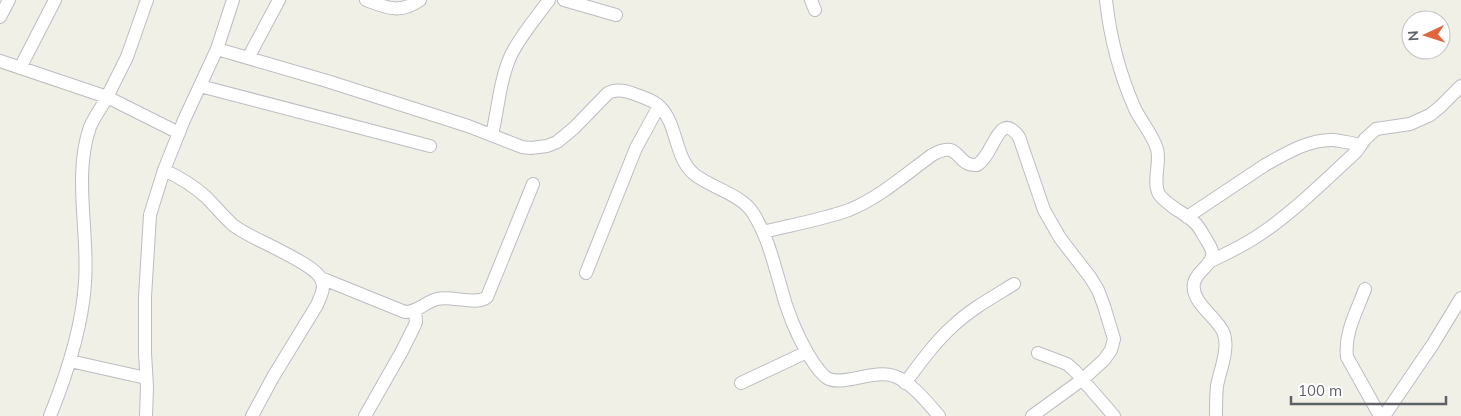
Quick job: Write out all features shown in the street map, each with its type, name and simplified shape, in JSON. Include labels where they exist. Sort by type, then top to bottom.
[{"type":"street","points":[[0,16],[8,0]]},
{"type":"street","points":[[20,68],[55,0]]},
{"type":"street","points":[[50,416],[70,361],[77,333],[85,283],[84,151],[91,127],[127,57],[147,0]]},
{"type":"street","points":[[146,416],[145,324],[150,214],[164,170],[179,133],[217,49],[232,0]]},
{"type":"street","points":[[248,58],[279,0]]},
{"type":"street","points":[[366,0],[384,7],[396,9],[408,8],[420,0]]},
{"type":"street","points":[[492,135],[503,82],[511,56],[549,0]]},
{"type":"street","points":[[564,0],[616,16]]},
{"type":"street","points":[[1106,0],[1111,33],[1126,88],[1138,116],[1153,138],[1158,150],[1157,184],[1159,193],[1165,201],[1194,222],[1212,250],[1209,262],[1199,273],[1194,283],[1194,292],[1203,307],[1222,328],[1225,337],[1225,348],[1216,396],[1216,416]]},
{"type":"street","points":[[217,49],[327,80],[468,126],[522,147],[547,146],[557,142],[613,90],[632,93],[660,106],[668,117],[682,158],[693,173],[710,185],[737,198],[752,211],[763,232],[772,256],[796,332],[820,371],[827,378],[840,381],[873,374],[894,376],[906,383],[939,416]]},
{"type":"street","points":[[0,62],[107,97],[179,133]]},
{"type":"street","points":[[200,86],[430,146]]},
{"type":"street","points":[[1209,262],[1258,236],[1294,208],[1356,152],[1365,139],[1376,130],[1410,124],[1430,115],[1461,86]]},
{"type":"street","points":[[586,273],[636,148],[660,106]]},
{"type":"street","points":[[763,232],[849,210],[876,196],[932,155],[946,148],[954,151],[968,164],[977,165],[986,157],[999,131],[1004,128],[1014,130],[1019,137],[1044,210],[1060,238],[1090,277],[1104,306],[1114,339],[1112,350],[1104,360],[1083,379],[1032,416]]},
{"type":"street","points":[[1187,217],[1265,165],[1307,145],[1333,140],[1360,145]]},
{"type":"street","points":[[164,170],[191,185],[234,225],[294,258],[321,278],[405,312],[415,310],[437,299],[481,300],[487,297],[533,184]]},
{"type":"street","points":[[252,416],[273,377],[317,305],[322,293],[321,278]]},
{"type":"street","points":[[906,383],[925,356],[952,327],[978,306],[1014,284]]},
{"type":"street","points":[[1365,290],[1348,333],[1347,357],[1380,416]]},
{"type":"street","points":[[1384,416],[1433,344],[1461,298]]},
{"type":"street","points":[[365,416],[414,326],[415,310]]},
{"type":"street","points":[[741,383],[807,352]]},
{"type":"street","points":[[1038,353],[1067,364],[1083,379],[1114,416]]},
{"type":"street","points":[[70,361],[146,378]]}]
